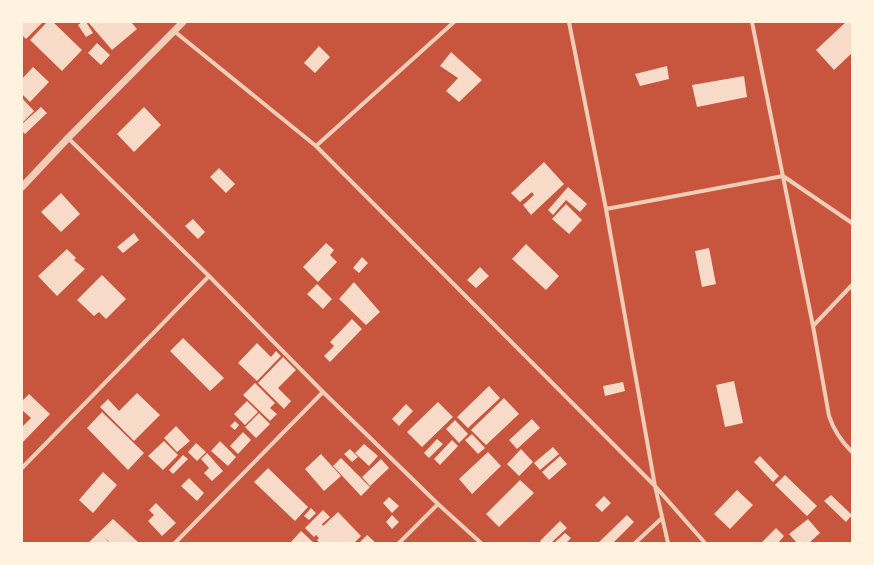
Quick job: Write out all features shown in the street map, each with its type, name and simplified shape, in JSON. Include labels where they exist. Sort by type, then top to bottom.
[{"type":"street","points":[[22,187],[68,138],[183,22]]},
{"type":"street","points":[[316,146],[454,22]]},
{"type":"street","points":[[569,22],[606,209],[655,486],[668,543]]},
{"type":"street","points":[[752,22],[813,326],[829,416],[837,435],[852,452]]},
{"type":"street","points":[[174,31],[316,146],[655,486],[705,543]]},
{"type":"street","points":[[68,138],[209,276],[323,392],[438,504],[481,543]]},
{"type":"street","points":[[606,209],[783,176],[852,223]]},
{"type":"street","points":[[22,468],[209,276]]},
{"type":"street","points":[[813,326],[852,285]]},
{"type":"street","points":[[175,543],[323,392]]},
{"type":"street","points":[[400,543],[438,504]]},
{"type":"street","points":[[635,543],[662,518]]},
{"type":"building","points":[[22,22],[43,22],[26,39],[22,35]]},
{"type":"building","points":[[47,22],[53,22],[82,50],[62,71],[30,40]]},
{"type":"building","points":[[82,22],[86,22],[93,33],[86,37],[78,25]]},
{"type":"building","points":[[88,22],[131,22],[137,29],[112,50]]},
{"type":"building","points":[[846,22],[852,22],[852,53],[834,70],[816,50]]},
{"type":"building","points":[[97,43],[110,55],[101,65],[88,53]]},
{"type":"building","points":[[319,46],[330,57],[315,73],[304,63]]},
{"type":"building","points":[[451,52],[482,80],[459,102],[446,91],[458,78],[440,66]]},
{"type":"building","points":[[667,66],[669,79],[640,86],[635,74]]},
{"type":"building","points":[[33,67],[49,82],[30,102],[22,94],[22,79]]},
{"type":"building","points":[[744,76],[747,97],[697,107],[692,85]]},
{"type":"building","points":[[22,98],[34,111],[22,123]]},
{"type":"building","points":[[41,107],[47,113],[25,134],[22,131],[22,124]]},
{"type":"building","points":[[144,107],[161,125],[134,152],[117,134]]},
{"type":"building","points":[[544,162],[564,184],[531,215],[523,205],[534,195],[532,192],[520,202],[511,193]]},
{"type":"building","points":[[219,168],[235,184],[226,193],[210,177]]},
{"type":"building","points":[[568,187],[587,204],[580,212],[566,200],[553,215],[548,210]]},
{"type":"building","points":[[61,193],[80,214],[61,232],[41,212]]},
{"type":"building","points":[[566,204],[582,220],[569,234],[552,219]]},
{"type":"building","points":[[193,219],[205,232],[198,239],[185,226]]},
{"type":"building","points":[[134,233],[139,240],[123,253],[117,247]]},
{"type":"building","points":[[326,243],[334,250],[330,255],[337,262],[318,282],[303,267]]},
{"type":"building","points":[[526,244],[559,276],[546,290],[512,259]]},
{"type":"building","points":[[709,248],[716,284],[702,287],[695,251]]},
{"type":"building","points":[[67,249],[76,258],[74,260],[85,269],[57,296],[38,276]]},
{"type":"building","points":[[362,257],[368,263],[359,273],[353,268]]},
{"type":"building","points":[[480,267],[489,276],[476,288],[467,280]]},
{"type":"building","points":[[102,275],[126,299],[106,319],[99,312],[94,316],[77,300]]},
{"type":"building","points":[[354,282],[380,312],[366,325],[339,299]]},
{"type":"building","points":[[317,284],[332,299],[323,309],[307,294]]},
{"type":"building","points":[[352,319],[362,329],[330,362],[324,356],[334,346],[330,342]]},
{"type":"building","points":[[183,338],[224,378],[210,391],[170,351]]},
{"type":"building","points":[[257,343],[271,357],[276,351],[281,356],[257,381],[238,363]]},
{"type":"building","points":[[283,357],[296,370],[278,388],[291,401],[284,409],[258,383]]},
{"type":"building","points":[[734,381],[743,423],[725,427],[716,385]]},
{"type":"building","points":[[623,382],[625,391],[605,396],[603,386]]},
{"type":"building","points":[[255,383],[275,403],[270,408],[277,414],[270,421],[243,395]]},
{"type":"building","points":[[489,386],[500,398],[468,428],[457,417]]},
{"type":"building","points":[[137,393],[160,415],[134,441],[100,407],[108,399],[119,411]]},
{"type":"building","points":[[29,394],[50,414],[22,443],[22,427],[31,418],[22,410],[22,401]]},
{"type":"building","points":[[504,398],[519,414],[486,445],[471,430]]},
{"type":"building","points":[[247,401],[258,412],[245,425],[234,414]]},
{"type":"building","points":[[438,402],[453,417],[422,447],[407,432]]},
{"type":"building","points":[[406,404],[413,411],[399,426],[392,419]]},
{"type":"building","points":[[102,412],[144,453],[128,470],[87,428]]},
{"type":"building","points":[[259,413],[270,424],[256,438],[245,427]]},
{"type":"building","points":[[532,419],[540,428],[517,449],[509,440]]},
{"type":"building","points":[[455,420],[468,434],[459,443],[446,429]]},
{"type":"building","points":[[235,421],[239,425],[235,430],[230,426]]},
{"type":"building","points":[[176,426],[190,441],[177,452],[164,438]]},
{"type":"building","points":[[243,432],[251,440],[238,454],[230,446]]},
{"type":"building","points":[[472,434],[485,448],[478,454],[465,440]]},
{"type":"building","points":[[437,439],[443,444],[429,458],[424,453]]},
{"type":"building","points":[[452,440],[458,446],[440,465],[434,459]]},
{"type":"building","points":[[164,441],[178,455],[163,470],[148,456]]},
{"type":"building","points":[[220,441],[236,457],[228,466],[211,451]]},
{"type":"building","points":[[196,443],[206,452],[197,461],[188,452]]},
{"type":"building","points":[[364,444],[378,456],[369,466],[355,453]]},
{"type":"building","points":[[553,447],[559,454],[540,470],[534,463]]},
{"type":"building","points":[[350,449],[358,457],[352,462],[344,454]]},
{"type":"building","points":[[521,449],[533,462],[519,476],[507,464]]},
{"type":"building","points":[[488,452],[501,466],[472,494],[459,479]]},
{"type":"building","points":[[207,453],[223,471],[212,481],[204,473],[209,468],[201,459]]},
{"type":"building","points":[[321,454],[341,476],[324,491],[305,469]]},
{"type":"building","points":[[183,455],[188,459],[173,474],[169,470]]},
{"type":"building","points":[[560,456],[567,464],[549,480],[542,472]]},
{"type":"building","points":[[760,456],[779,476],[773,482],[754,462]]},
{"type":"building","points":[[341,458],[370,487],[361,496],[333,466]]},
{"type":"building","points":[[381,459],[389,468],[370,486],[362,477]]},
{"type":"building","points":[[268,468],[308,507],[295,521],[254,482]]},
{"type":"building","points":[[103,472],[117,485],[93,513],[79,500]]},
{"type":"building","points":[[785,475],[817,506],[807,516],[775,485]]},
{"type":"building","points":[[189,478],[204,493],[197,501],[181,486]]},
{"type":"building","points":[[520,480],[534,493],[499,527],[486,514]]},
{"type":"building","points":[[737,490],[753,505],[730,529],[714,514]]},
{"type":"building","points":[[831,495],[852,515],[846,522],[824,501]]},
{"type":"building","points":[[604,496],[611,503],[602,512],[595,505]]},
{"type":"building","points":[[389,497],[399,506],[392,513],[383,503]]},
{"type":"building","points":[[156,503],[176,523],[162,536],[148,521],[154,515],[149,510]]},
{"type":"building","points":[[311,508],[316,513],[309,520],[304,516]]},
{"type":"building","points":[[323,510],[330,517],[322,524],[323,526],[338,512],[361,536],[354,543],[320,543],[317,540],[319,538],[316,535],[314,537],[305,528]]},
{"type":"building","points":[[392,515],[399,522],[392,529],[386,522]]},
{"type":"building","points":[[627,515],[634,522],[613,543],[598,543]]},
{"type":"building","points":[[113,519],[139,543],[110,543],[104,537],[109,543],[88,543]]},
{"type":"building","points":[[808,519],[820,533],[809,543],[797,543],[789,534]]},
{"type":"building","points":[[560,521],[567,528],[551,543],[542,543],[540,541]]},
{"type":"building","points":[[776,528],[784,536],[778,543],[761,543]]},
{"type":"building","points":[[301,531],[314,543],[290,543]]},
{"type":"building","points":[[565,533],[571,538],[566,543],[554,543]]},
{"type":"building","points":[[367,535],[376,543],[361,543],[360,542]]}]
